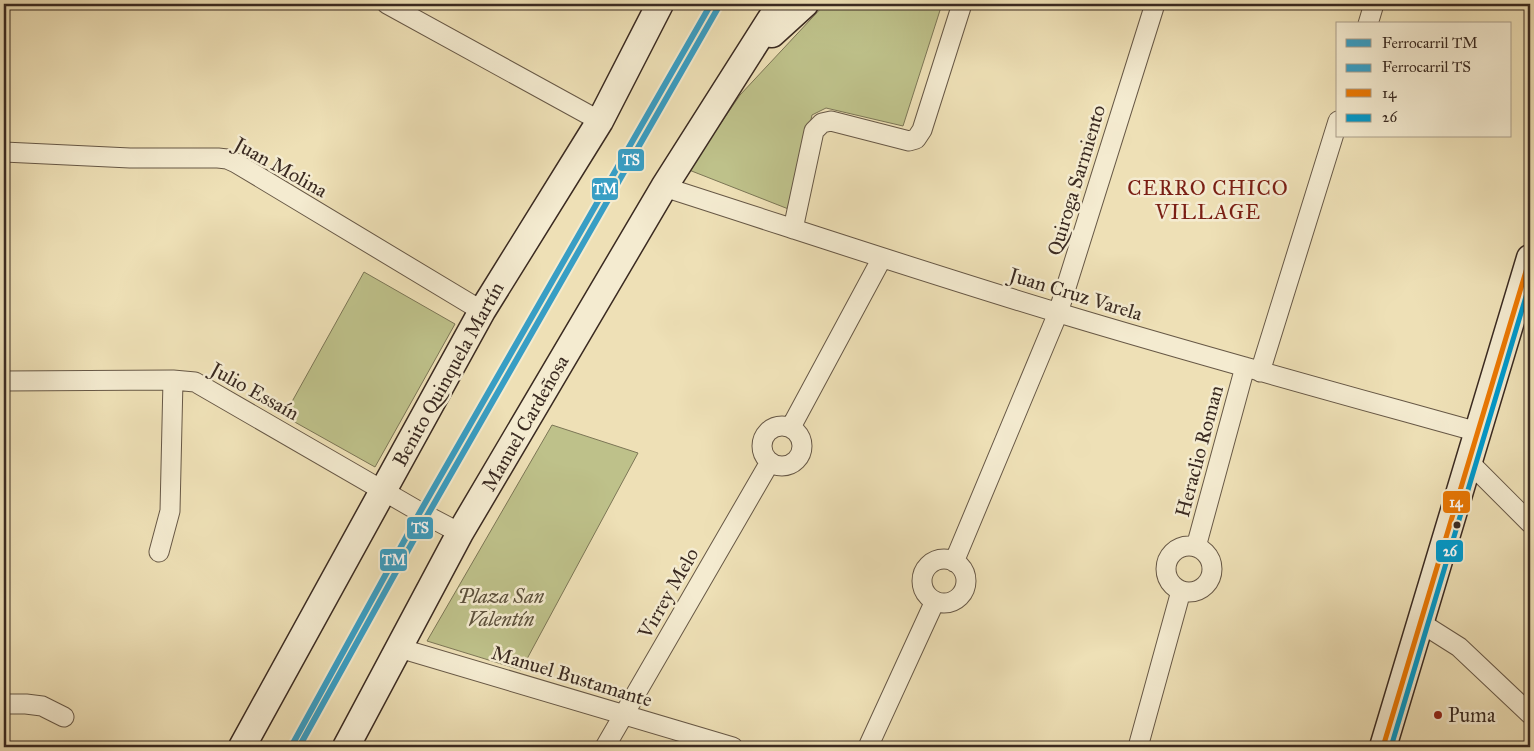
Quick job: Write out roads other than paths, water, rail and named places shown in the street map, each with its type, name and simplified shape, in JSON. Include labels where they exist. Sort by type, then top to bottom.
[{"type":"main road","name":"Benito Quinquela Martín","points":[[242,747],[482,310],[600,121],[660,4]]},
{"type":"main road","name":"Manuel Cardeñosa","points":[[346,747],[460,533],[664,187],[781,4]]},
{"type":"main road","name":"Manuel Cardeñosa","points":[[716,105],[774,32],[805,4]]},
{"type":"main road","points":[[1383,747],[1530,258]]},
{"type":"street","points":[[794,228],[814,131],[822,123],[831,121],[909,141],[916,138],[922,130],[962,4]]},
{"type":"street","name":"Quiroga Sarmiento","points":[[954,562],[1058,313],[1155,4]]},
{"type":"street","points":[[1369,22],[1374,4]]},
{"type":"street","points":[[391,5],[600,121]]},
{"type":"street","name":"Heraclio Roman","points":[[1196,547],[1253,370],[1336,127]]},
{"type":"street","name":"Juan Molina","points":[[4,152],[130,158],[227,159],[482,310]]},
{"type":"street","name":"Juan Cruz Varela","points":[[664,187],[1058,313],[1253,370],[1478,432]]},
{"type":"street","points":[[791,427],[882,258]]},
{"type":"street","points":[[159,552],[170,511],[172,380]]},
{"type":"street","name":"Julio Essaín","points":[[4,382],[172,380],[195,382],[420,512],[460,533]]},
{"type":"street","points":[[778,426],[791,427],[796,431],[803,443],[800,456],[790,465],[776,465],[765,457],[762,444],[767,432],[778,426]]},
{"type":"street","name":"Virrey Melo","points":[[605,747],[770,462]]},
{"type":"street","points":[[1469,462],[1530,523]]},
{"type":"street","name":"Heraclio Roman","points":[[1189,546],[1196,547],[1208,557],[1212,573],[1204,586],[1189,592],[1181,591],[1170,582],[1167,576],[1167,562],[1175,550],[1189,546]]},
{"type":"street","points":[[947,560],[954,562],[964,572],[966,580],[962,595],[950,603],[942,604],[935,602],[929,598],[922,585],[924,572],[934,562],[947,560]]},
{"type":"street","points":[[1138,747],[1181,591]]},
{"type":"street","points":[[868,747],[935,602]]},
{"type":"street","points":[[1421,623],[1459,647],[1530,714]]},
{"type":"street","name":"Manuel Bustamante","points":[[399,648],[733,747]]},
{"type":"street","points":[[4,704],[42,706],[64,717]]},
{"type":"rail line","name":"TM","points":[[291,747],[420,512],[711,4]]},
{"type":"rail line","name":"TS","points":[[299,747],[427,516],[718,8]]},
{"type":"place","name":"Puma","points":[[1438,715]]},
{"type":"district","name":"CERRO CHICO VILLAGE","points":[[1208,200]]},
{"type":"park label","name":"Plaza San Valentín","points":[[501,608]]}]
